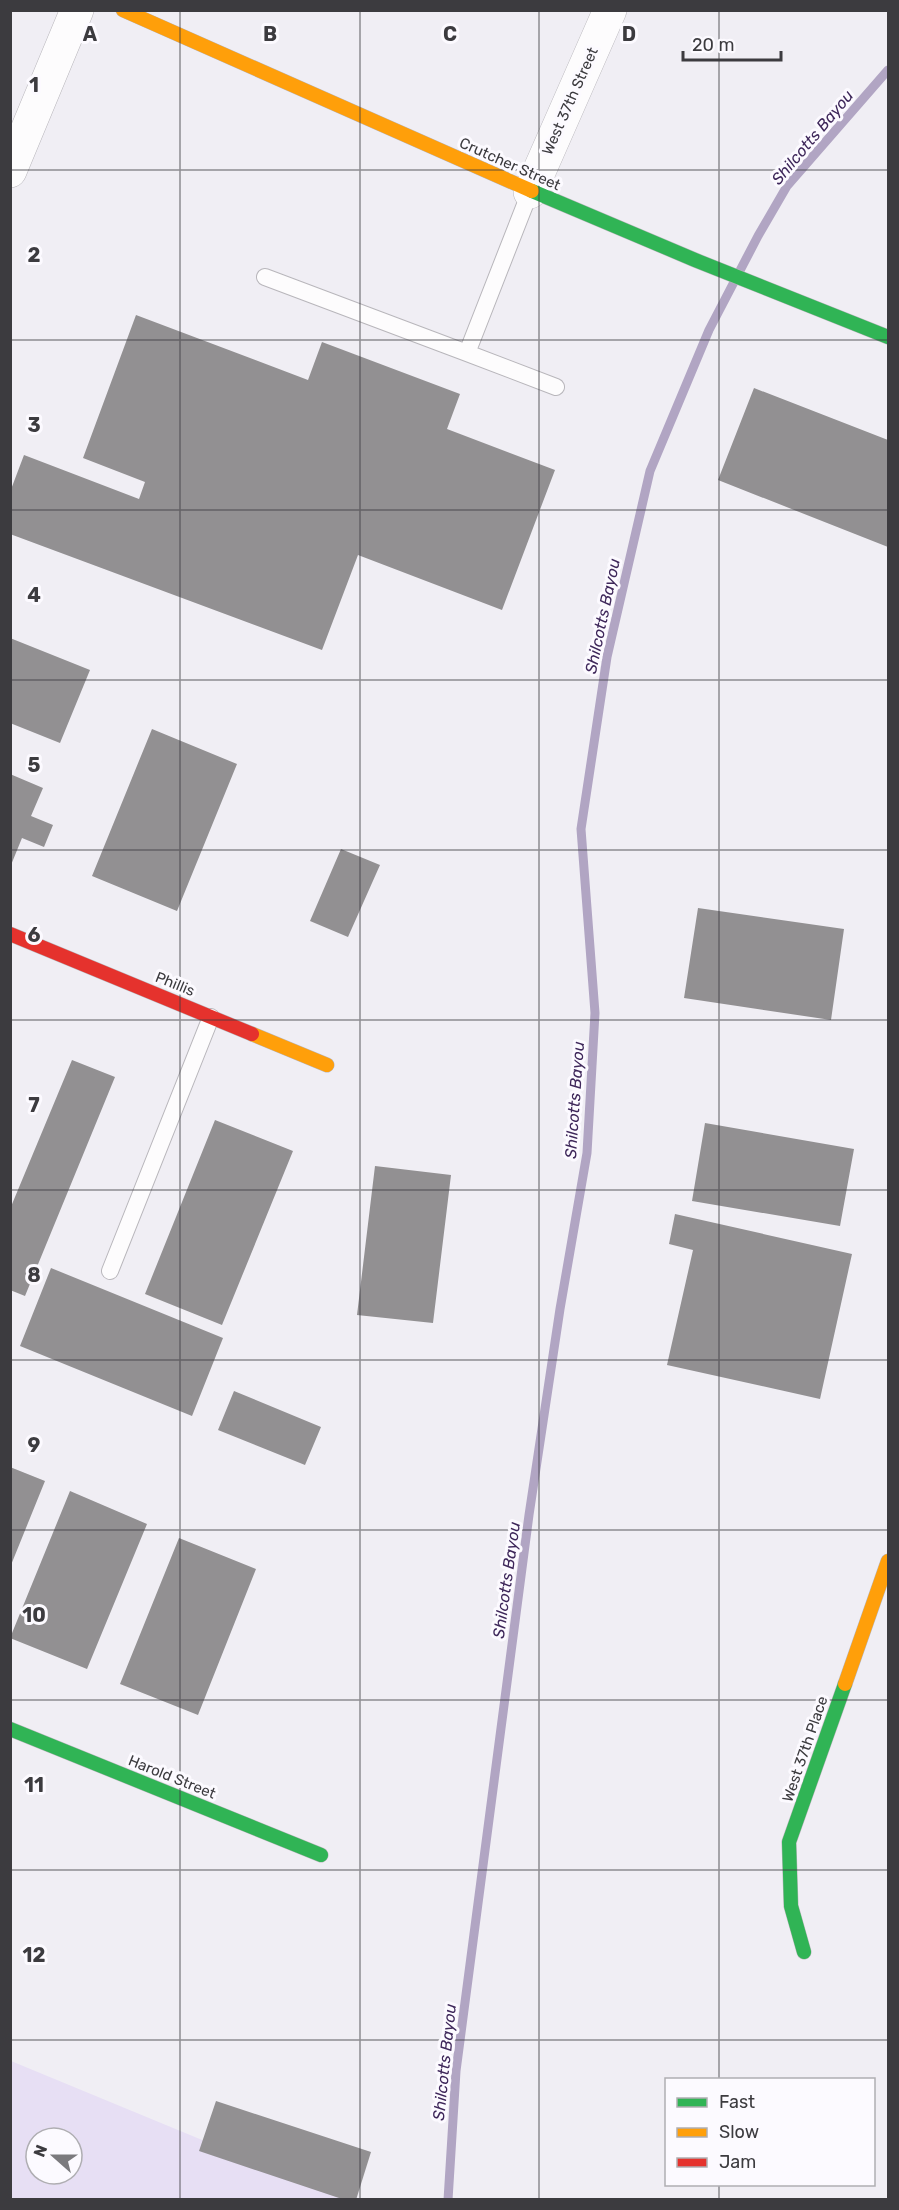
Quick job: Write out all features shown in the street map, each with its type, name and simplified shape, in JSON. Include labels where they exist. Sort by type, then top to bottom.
[{"type":"street","points":[[10,171],[77,10]]},
{"type":"street","name":"Crutcher Street","points":[[123,10],[530,192],[796,302],[888,337]]},
{"type":"street","name":"West 37th Street","points":[[530,192],[610,10]]},
{"type":"street","name":"Phillis","points":[[10,934],[327,1065]]},
{"type":"street","name":"West 37th Place","points":[[804,1952],[791,1906],[789,1842],[888,1561]]},
{"type":"street","name":"Harold Street","points":[[10,1730],[321,1855]]},
{"type":"lane","points":[[467,353],[530,192]]},
{"type":"lane","points":[[265,277],[556,387]]},
{"type":"lane","points":[[110,1271],[211,1017]]},
{"type":"shaded area","points":[[11,2061],[345,2199],[11,2199]]},
{"type":"building","points":[[136,315],[308,380],[322,342],[460,394],[447,429],[555,470],[502,610],[358,555],[322,650],[10,534],[10,492],[24,455],[139,499],[145,482],[83,458]]},
{"type":"building","points":[[754,388],[888,440],[888,547],[718,480]]},
{"type":"building","points":[[10,638],[90,670],[60,743],[10,723]]},
{"type":"building","points":[[152,729],[237,764],[177,911],[92,876]]},
{"type":"building","points":[[10,774],[43,788],[31,816],[53,825],[44,847],[22,838],[11,865]]},
{"type":"building","points":[[341,849],[380,865],[348,937],[310,921]]},
{"type":"building","points":[[698,908],[844,929],[831,1020],[684,998]]},
{"type":"building","points":[[72,1060],[115,1077],[25,1296],[10,1290],[10,1209]]},
{"type":"building","points":[[215,1120],[293,1151],[222,1325],[145,1294]]},
{"type":"building","points":[[705,1123],[854,1149],[840,1226],[692,1201]]},
{"type":"building","points":[[375,1166],[451,1175],[433,1323],[357,1315]]},
{"type":"building","points":[[675,1214],[852,1254],[820,1399],[667,1365],[693,1250],[669,1244]]},
{"type":"building","points":[[51,1268],[223,1338],[192,1416],[20,1346]]},
{"type":"building","points":[[234,1391],[321,1427],[305,1465],[218,1430]]},
{"type":"building","points":[[10,1467],[45,1481],[11,1565],[10,1565]]},
{"type":"building","points":[[70,1491],[147,1524],[87,1669],[10,1638]]},
{"type":"building","points":[[179,1538],[256,1569],[198,1715],[120,1684]]},
{"type":"building","points":[[216,2101],[371,2152],[356,2200],[345,2200],[199,2151]]},
{"type":"waterway","name":"Shilcotts Bayou","points":[[448,2200],[456,2071],[529,1515],[560,1309],[587,1153],[595,1013],[581,829],[607,657],[650,471],[709,330],[787,186],[888,70]]},
{"type":"traffic: fast","points":[[532,191],[695,260],[888,337]]},
{"type":"traffic: fast","points":[[804,1952],[791,1906],[789,1842],[845,1684]]},
{"type":"traffic: fast","points":[[10,1729],[321,1855]]},
{"type":"traffic: slow","points":[[123,10],[532,191]]},
{"type":"traffic: slow","points":[[252,1034],[327,1065]]},
{"type":"traffic: slow","points":[[845,1684],[888,1561]]},
{"type":"traffic: jam","points":[[10,934],[252,1034]]}]
